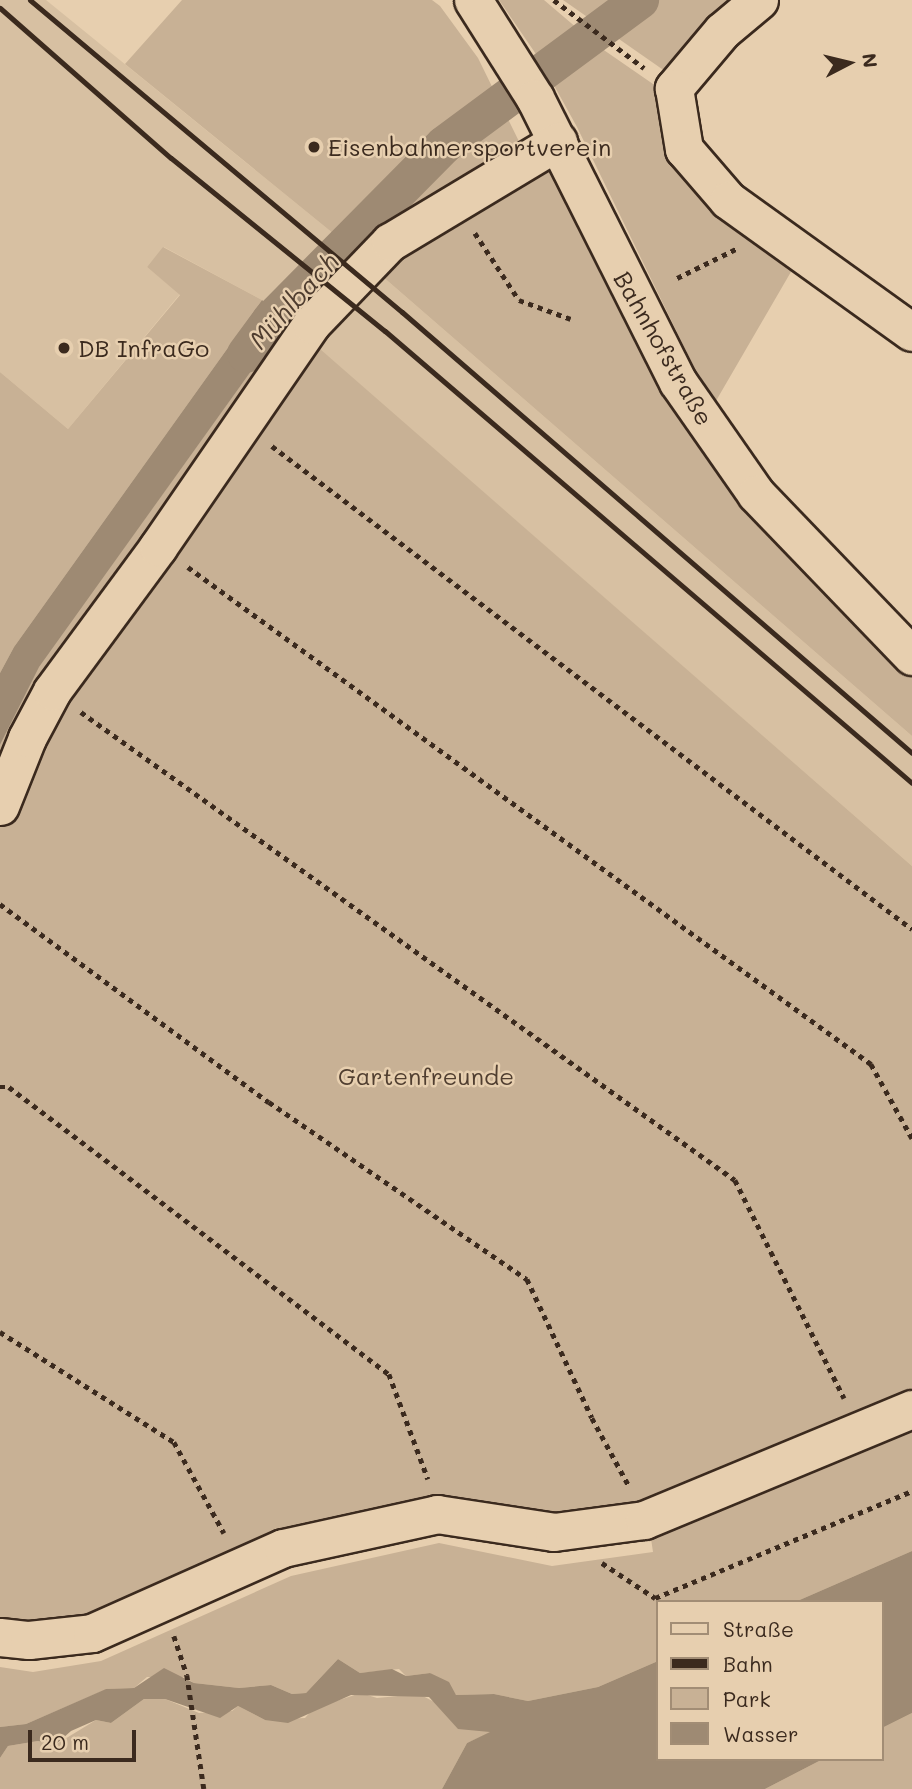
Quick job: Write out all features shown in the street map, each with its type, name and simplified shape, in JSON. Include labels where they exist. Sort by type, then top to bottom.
[{"type":"street","points":[[759,0],[722,31],[674,88],[684,149],[728,200],[912,332]]},
{"type":"street","name":"Bahnhofstraße","points":[[478,3],[558,141],[647,325],[702,417],[756,494],[912,656]]},
{"type":"street","points":[[0,806],[27,738],[52,691],[158,547],[311,324],[390,242],[453,200],[558,141]]},
{"type":"street","points":[[0,1637],[29,1640],[92,1633],[283,1548],[437,1514],[554,1532],[644,1520],[912,1409]]},
{"type":"path","points":[[554,0],[630,58]]},
{"type":"path","points":[[453,200],[519,300],[571,318]]},
{"type":"path","points":[[677,278],[771,231]]},
{"type":"path","points":[[243,425],[912,929]]},
{"type":"path","points":[[158,547],[598,862],[870,1064],[912,1138]]},
{"type":"path","points":[[52,691],[735,1180],[862,1431]]},
{"type":"path","points":[[0,904],[269,1102],[527,1279],[644,1520]]},
{"type":"path","points":[[0,1087],[9,1087],[389,1374],[437,1514]]},
{"type":"path","points":[[0,1332],[174,1442],[240,1569]]},
{"type":"path","points":[[554,1532],[654,1598],[912,1490]]},
{"type":"path","points":[[187,1675],[204,1789]]},
{"type":"shaded area","points":[[0,0],[46,0],[329,230],[912,736],[912,866],[262,300],[164,247],[147,267],[180,294],[68,429],[0,372]]},
{"type":"green space","points":[[182,0],[432,0],[440,6],[478,58],[532,168],[552,161],[591,244],[912,673],[912,736],[329,230],[125,64]]},
{"type":"green space","points":[[499,0],[544,0],[598,46],[666,93],[677,153],[799,258],[713,406],[577,127],[540,60]]},
{"type":"green space","points":[[563,0],[743,0],[672,76]]},
{"type":"green space","points":[[163,247],[262,300],[14,647],[0,673],[0,372],[68,429],[180,295],[147,267]]},
{"type":"green space","points":[[287,321],[295,328],[0,784],[0,745],[38,667]]},
{"type":"green space","name":"Gartenfreunde","points":[[312,342],[912,866],[912,1399],[644,1507],[554,1519],[435,1502],[89,1625],[0,1629],[0,825],[30,746]]},
{"type":"green space","points":[[912,1422],[912,1551],[800,1600],[656,1600],[656,1662],[598,1687],[528,1701],[494,1694],[456,1695],[430,1673],[406,1676],[399,1669],[360,1673],[338,1659],[306,1693],[292,1694],[271,1685],[239,1688],[194,1683],[184,1677],[147,1677],[134,1688],[107,1689],[26,1724],[0,1727],[0,1667],[33,1672],[101,1661],[291,1576],[439,1543],[552,1566],[653,1552],[650,1532]]},
{"type":"green space","points":[[361,1693],[377,1698],[419,1694],[492,1732],[467,1743],[442,1789],[0,1789],[0,1758],[8,1746],[38,1741],[55,1745],[96,1720],[111,1723],[144,1699],[165,1699],[199,1713],[232,1711],[238,1706],[265,1720],[305,1718],[314,1708]]},
{"type":"green space","points":[[912,1713],[912,1789],[765,1789],[819,1761],[884,1761],[884,1727]]},
{"type":"water","points":[[262,300],[287,321],[39,667],[0,745],[0,673],[14,647]]},
{"type":"water","points":[[912,1551],[912,1713],[884,1727],[884,1600],[800,1600]]},
{"type":"water","points":[[338,1659],[360,1673],[392,1669],[406,1676],[430,1673],[449,1682],[456,1695],[494,1694],[528,1701],[598,1687],[656,1662],[656,1761],[819,1761],[765,1789],[442,1789],[467,1743],[490,1732],[458,1729],[429,1697],[351,1695],[288,1723],[265,1720],[238,1706],[220,1718],[165,1699],[144,1699],[111,1723],[96,1720],[71,1731],[55,1745],[38,1741],[8,1746],[0,1758],[0,1727],[26,1724],[106,1689],[134,1688],[164,1668],[194,1683],[239,1688],[271,1685],[292,1694],[306,1693]]},
{"type":"waterway","name":"Mühlbach","points":[[246,354],[271,320],[444,145],[640,0]]},
{"type":"railway","points":[[30,0],[402,312],[912,753]]},
{"type":"railway","points":[[0,8],[171,158],[385,331],[912,783]]},
{"type":"place","name":"Eisenbahnersportverein","points":[[314,147]]},
{"type":"place","name":"DB InfraGo","points":[[64,348]]}]
